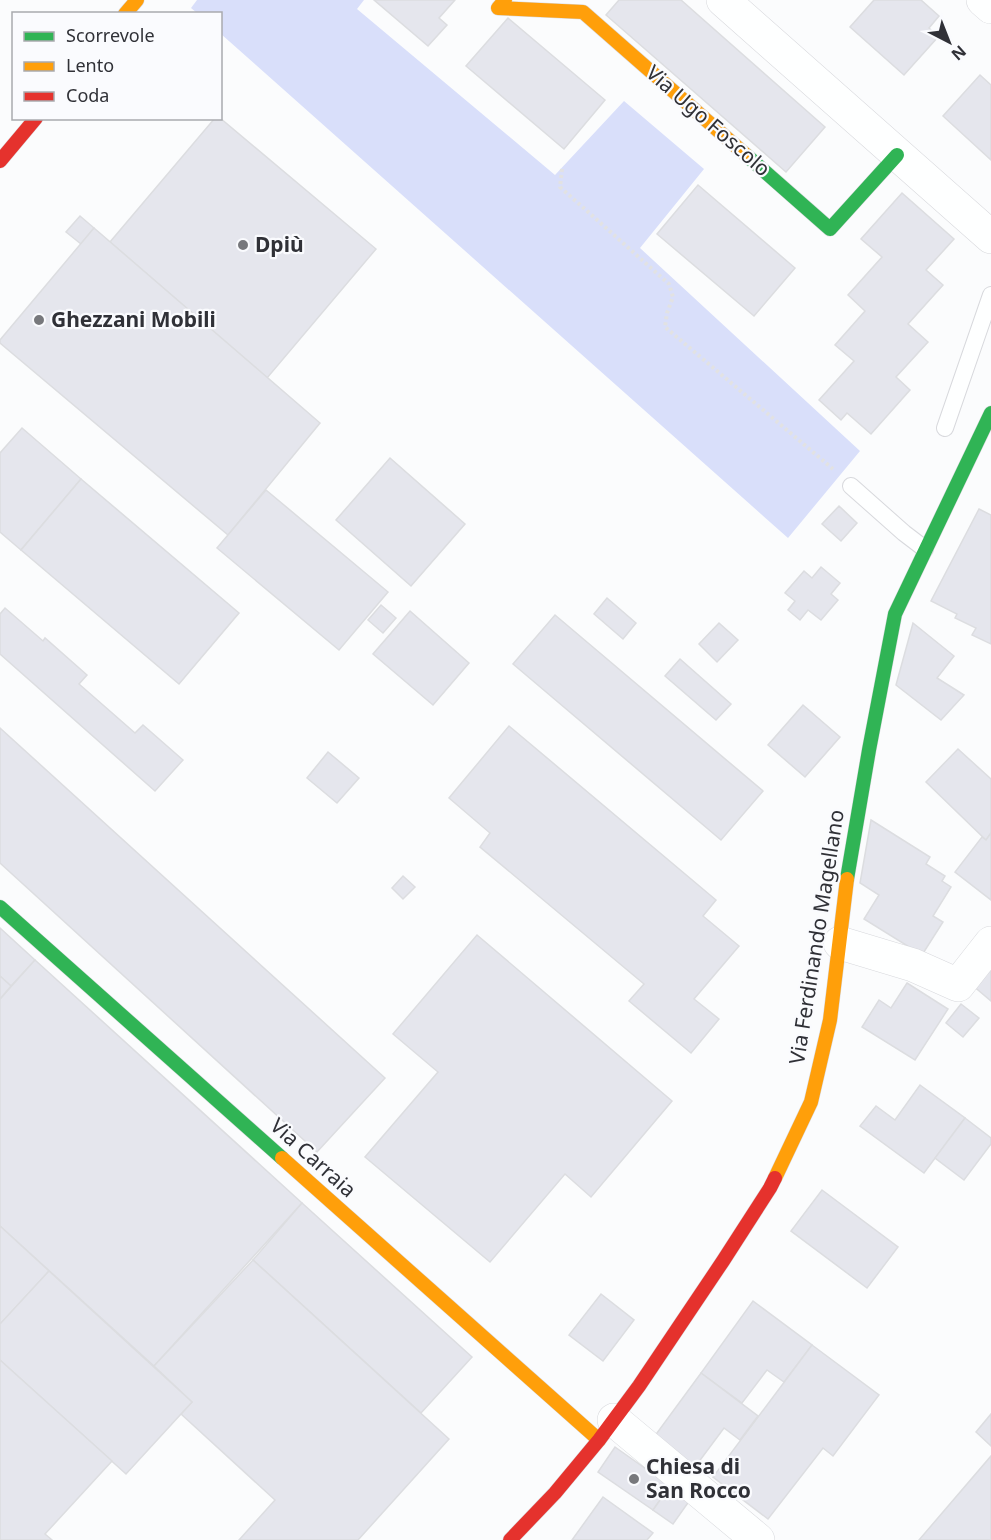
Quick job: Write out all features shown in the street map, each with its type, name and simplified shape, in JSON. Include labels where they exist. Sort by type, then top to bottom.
[{"type":"street","points":[[127,12],[137,0]]},
{"type":"street","name":"Via Ugo Foscolo","points":[[505,0],[498,8],[583,12],[830,229],[897,155]]},
{"type":"street","points":[[723,0],[991,237]]},
{"type":"street","points":[[983,0],[991,7]]},
{"type":"street","points":[[0,161],[34,120]]},
{"type":"street","name":"Via Ferdinando Magellano","points":[[510,1540],[555,1493],[639,1386],[770,1188],[811,1102],[830,1020],[848,871],[895,614],[991,413]]},
{"type":"street","name":"Via Carraia","points":[[0,907],[606,1430]]},
{"type":"street","points":[[840,943],[913,965],[958,986],[991,943]]},
{"type":"street","points":[[606,1430],[758,1540]]},
{"type":"lane","points":[[945,428],[991,295]]},
{"type":"lane","points":[[851,486],[925,549]]},
{"type":"path","points":[[562,169],[560,187],[669,284],[673,297],[665,327],[851,486]]},
{"type":"shaded area","points":[[197,0],[364,0],[357,9],[555,175],[624,101],[704,169],[640,248],[860,451],[788,538],[222,35],[222,12],[196,12],[191,8]]},
{"type":"building","points":[[374,0],[455,0],[439,18],[447,25],[428,46]]},
{"type":"building","points":[[619,0],[681,0],[825,127],[786,172],[606,15]]},
{"type":"building","points":[[874,0],[921,0],[939,16],[929,28],[938,37],[904,75],[850,27]]},
{"type":"building","points":[[508,18],[605,100],[564,149],[466,66]]},
{"type":"building","points":[[980,75],[991,85],[991,160],[943,116]]},
{"type":"building","name":"Dpiù","points":[[213,120],[222,120],[376,249],[267,378],[110,242]]},
{"type":"building","points":[[698,185],[795,268],[754,316],[657,234]]},
{"type":"building","points":[[902,193],[954,239],[926,270],[943,285],[908,324],[928,342],[896,377],[910,390],[871,434],[847,413],[841,420],[819,400],[854,361],[835,345],[865,311],[848,295],[882,257],[861,239]]},
{"type":"building","points":[[80,216],[94,228],[81,244],[66,232]]},
{"type":"building","points":[[94,228],[320,423],[228,535],[0,343],[0,340]]},
{"type":"building","points":[[22,428],[81,479],[21,550],[0,532],[0,453]]},
{"type":"building","points":[[390,458],[465,524],[411,586],[336,520]]},
{"type":"building","points":[[81,479],[239,613],[179,684],[21,550]]},
{"type":"building","points":[[266,490],[388,592],[339,650],[217,548]]},
{"type":"building","points":[[839,506],[857,523],[841,541],[822,524]]},
{"type":"building","points":[[979,509],[991,515],[991,644],[972,635],[976,628],[955,618],[957,614],[931,601]]},
{"type":"building","points":[[821,567],[840,583],[831,594],[838,600],[821,620],[808,610],[800,620],[788,610],[795,601],[785,593],[804,571],[812,578]]},
{"type":"building","points":[[607,598],[636,623],[623,639],[594,614]]},
{"type":"building","points":[[381,605],[396,618],[383,633],[368,620]]},
{"type":"building","points":[[5,608],[43,641],[45,638],[87,675],[79,684],[135,733],[143,725],[183,760],[155,791],[0,654],[0,614]]},
{"type":"building","points":[[410,611],[469,663],[433,705],[373,654]]},
{"type":"building","points":[[555,615],[763,791],[721,840],[513,664]]},
{"type":"building","points":[[719,623],[738,640],[717,662],[699,644]]},
{"type":"building","points":[[913,623],[954,656],[937,678],[964,695],[941,720],[896,685]]},
{"type":"building","points":[[680,659],[731,704],[716,720],[665,676]]},
{"type":"building","points":[[803,705],[840,737],[805,777],[768,745]]},
{"type":"building","points":[[509,726],[716,900],[703,916],[739,946],[694,999],[719,1019],[691,1053],[629,1001],[644,984],[480,847],[490,833],[449,798]]},
{"type":"building","points":[[0,728],[385,1078],[317,1152],[0,863]]},
{"type":"building","points":[[958,749],[991,779],[991,833],[986,840],[926,782]]},
{"type":"building","points":[[328,752],[359,778],[337,803],[307,778]]},
{"type":"building","points":[[871,820],[930,857],[926,864],[945,876],[942,881],[951,887],[933,916],[943,922],[922,955],[864,919],[879,895],[860,883]]},
{"type":"building","points":[[991,833],[991,900],[955,872],[982,837],[986,840]]},
{"type":"building","points":[[403,876],[415,887],[403,899],[392,888]]},
{"type":"building","points":[[0,928],[35,960],[11,986],[0,976]]},
{"type":"building","points":[[477,935],[672,1101],[591,1197],[565,1174],[490,1262],[365,1157],[438,1072],[393,1034]]},
{"type":"building","points":[[35,960],[302,1203],[154,1366],[0,1226],[0,999]]},
{"type":"building","points":[[991,962],[991,1001],[972,985]]},
{"type":"building","points":[[0,976],[11,986],[0,999]]},
{"type":"building","points":[[907,983],[948,1009],[915,1060],[862,1027],[879,1000],[891,1008]]},
{"type":"building","points":[[961,1004],[979,1018],[963,1037],[946,1023]]},
{"type":"building","points":[[920,1085],[965,1118],[924,1173],[860,1126],[876,1106],[895,1120]]},
{"type":"building","points":[[965,1118],[991,1138],[991,1144],[964,1180],[935,1158]]},
{"type":"building","points":[[822,1190],[898,1247],[867,1288],[791,1231]]},
{"type":"building","points":[[302,1203],[472,1357],[421,1413],[253,1260]]},
{"type":"building","points":[[0,1226],[49,1271],[0,1324]]},
{"type":"building","points":[[253,1260],[449,1439],[358,1540],[239,1540],[275,1500],[181,1414],[192,1402],[154,1366]]},
{"type":"building","points":[[49,1271],[192,1402],[126,1474],[0,1360],[0,1324]]},
{"type":"building","points":[[601,1294],[634,1320],[603,1361],[569,1335]]},
{"type":"building","points":[[753,1301],[812,1345],[784,1382],[767,1370],[742,1403],[701,1373]]},
{"type":"building","points":[[812,1345],[879,1395],[833,1456],[823,1448],[768,1519],[713,1477]]},
{"type":"building","points":[[0,1360],[112,1461],[45,1534],[52,1540],[0,1540]]},
{"type":"building","points":[[701,1373],[758,1416],[740,1440],[724,1428],[695,1467],[654,1437]]},
{"type":"building","points":[[991,1414],[991,1446],[976,1432]]},
{"type":"building","name":"Chiesa di San Rocco","points":[[615,1447],[670,1486],[653,1510],[598,1472]]},
{"type":"building","points":[[991,1456],[991,1540],[919,1540]]},
{"type":"building","points":[[670,1486],[690,1500],[673,1524],[653,1510]]},
{"type":"building","points":[[603,1497],[653,1533],[647,1540],[572,1540]]},
{"type":"traffic: fast","points":[[746,155],[830,229],[897,155]]},
{"type":"traffic: fast","points":[[847,879],[895,614],[991,413]]},
{"type":"traffic: fast","points":[[0,907],[282,1158]]},
{"type":"traffic: slow","points":[[127,12],[137,0]]},
{"type":"traffic: slow","points":[[505,0],[498,8],[583,12],[746,155]]},
{"type":"traffic: slow","points":[[775,1178],[811,1102],[830,1020],[847,879]]},
{"type":"traffic: slow","points":[[282,1158],[599,1440]]},
{"type":"traffic: jam","points":[[0,161],[34,120]]},
{"type":"traffic: jam","points":[[510,1540],[555,1493],[599,1440],[639,1386],[723,1261],[775,1178]]},
{"type":"place","name":"Dpiù","points":[[243,245]]},
{"type":"place","name":"Ghezzani Mobili","points":[[39,320]]},
{"type":"place","name":"Chiesa di San Rocco","points":[[634,1479]]}]
